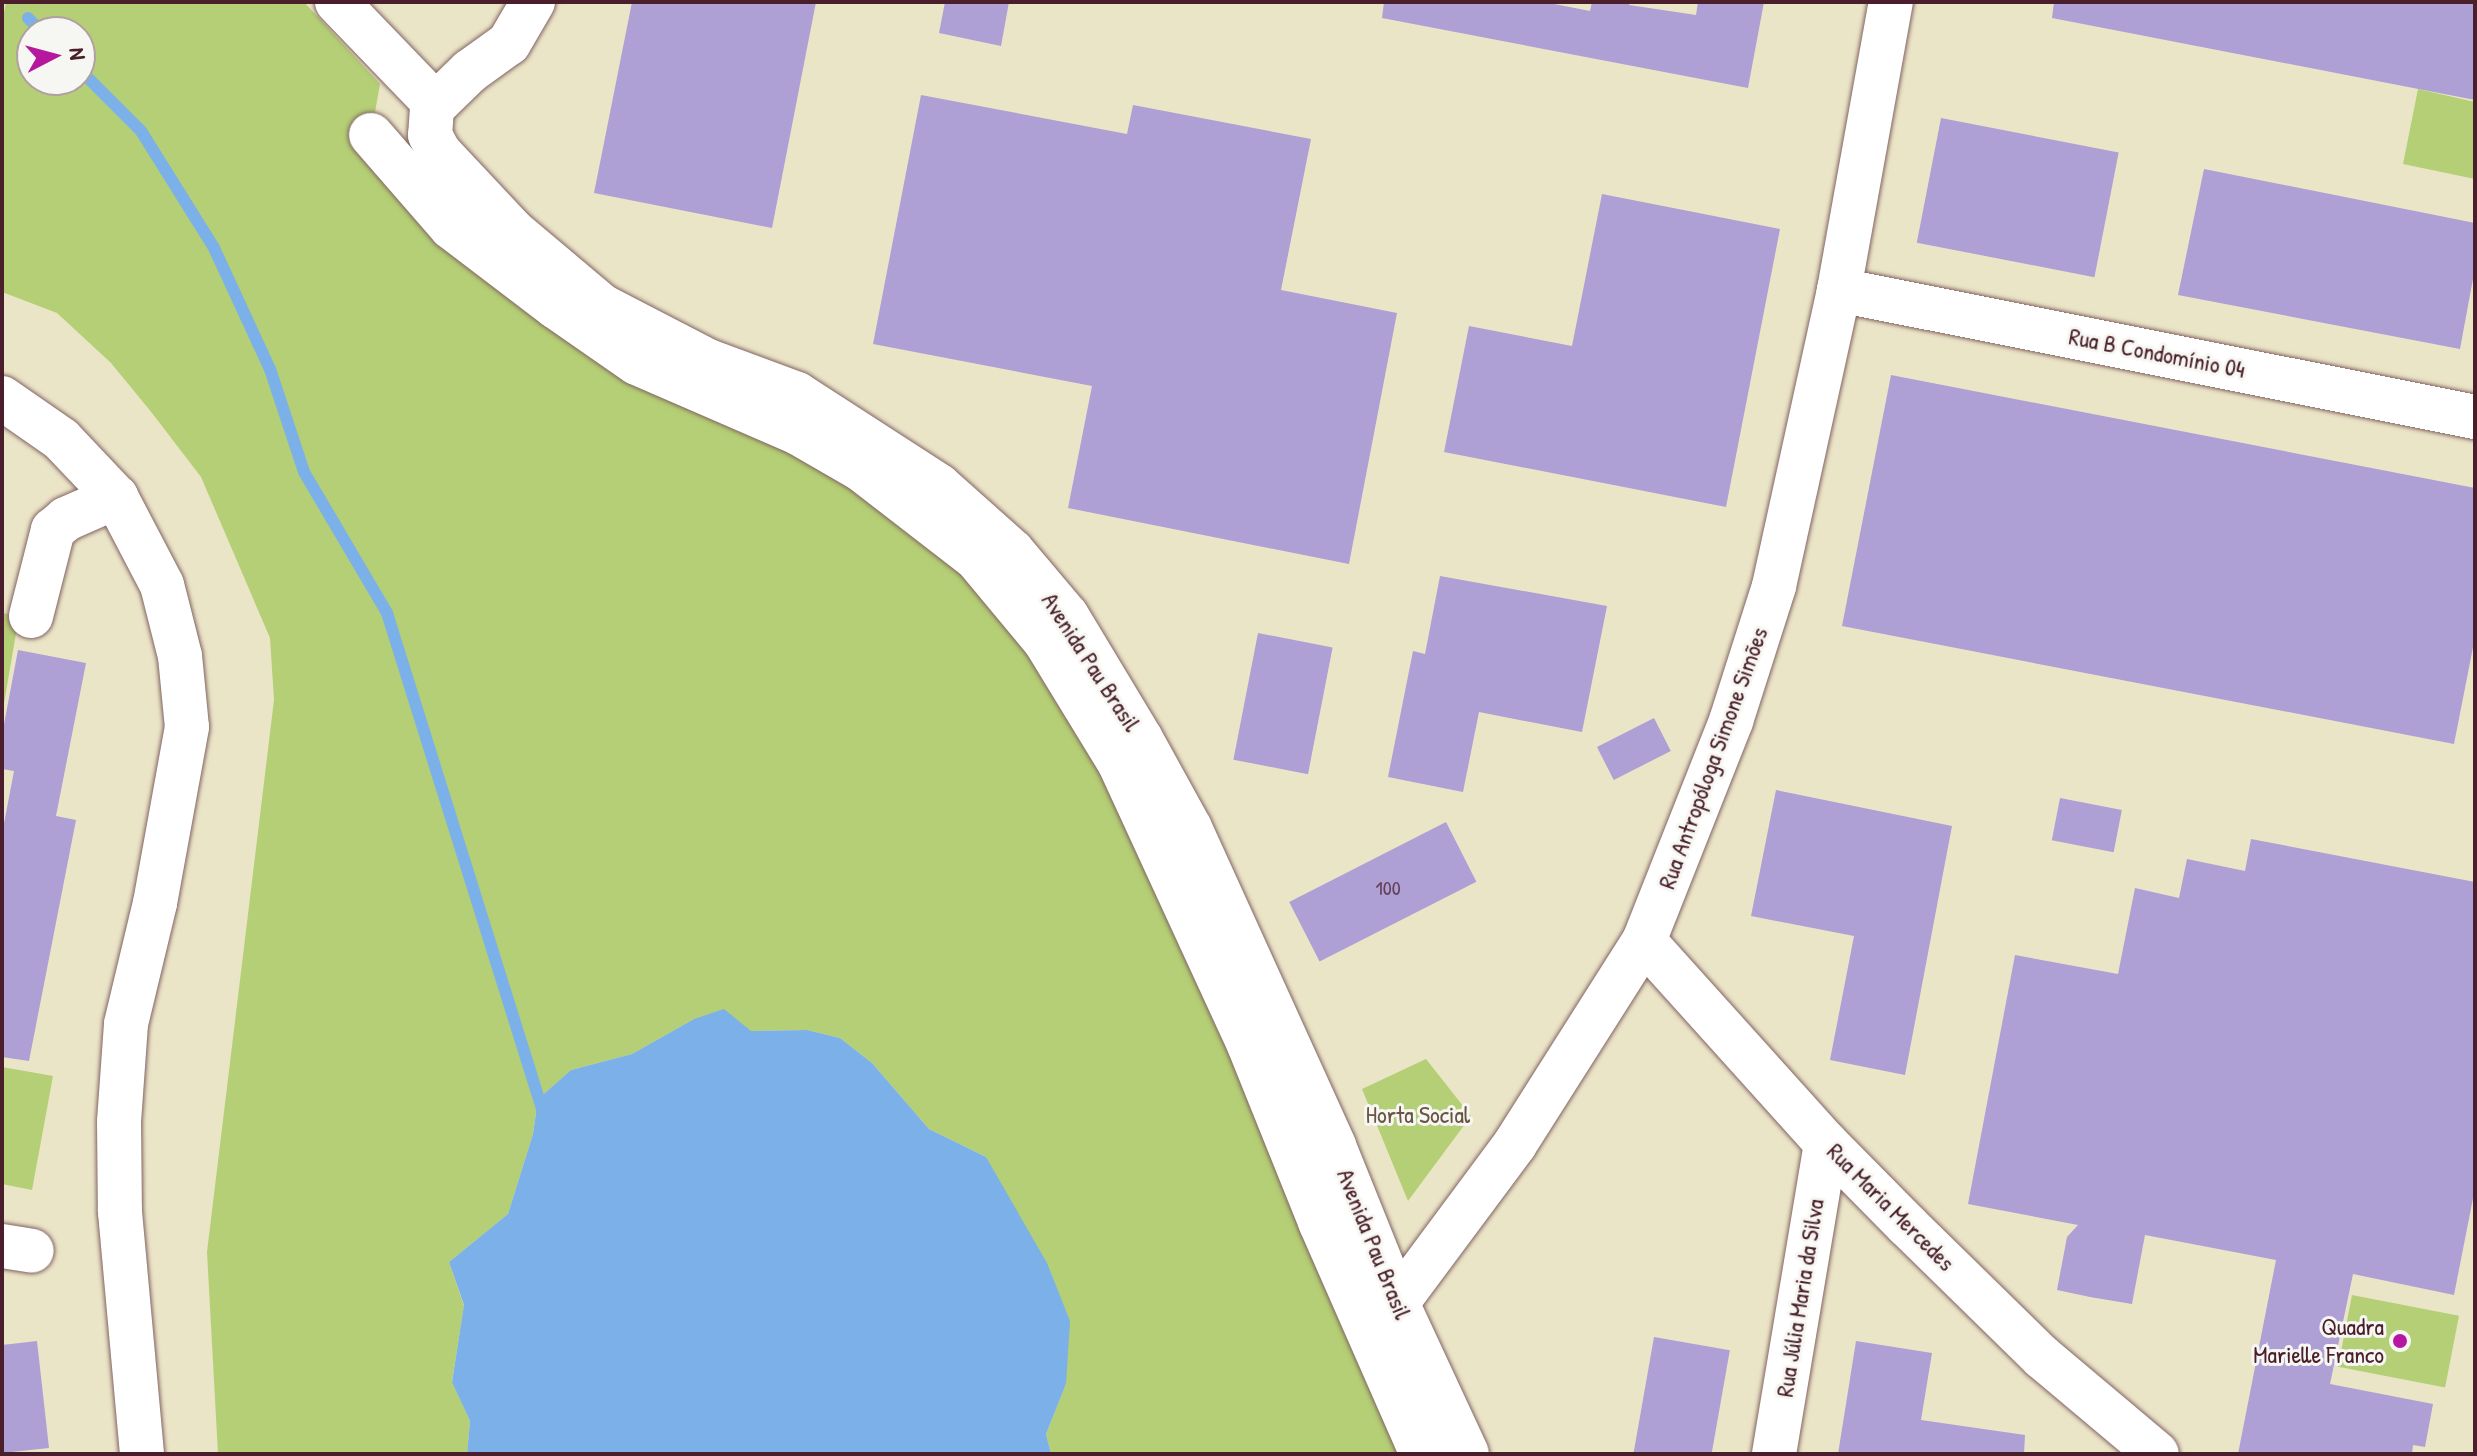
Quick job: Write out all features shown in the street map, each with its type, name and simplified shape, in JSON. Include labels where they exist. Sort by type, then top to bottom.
[{"type":"street","points":[[337,2],[432,112],[509,43],[533,2]]},
{"type":"street","name":"Rua Antropóloga Simone Simões","points":[[1397,1303],[1515,1144],[1644,941],[1731,721],[1774,586],[1839,290],[1891,2]]},
{"type":"street","name":"Avenida Pau Brasil","points":[[432,112],[430,135],[439,152],[513,231],[602,306],[708,361],[797,394],[939,486],[1012,551],[1067,616],[1190,828],[1334,1146],[1397,1303],[1467,1454]]},
{"type":"street","points":[[371,135],[451,227],[637,363],[798,433],[862,470],[976,558],[1045,641],[1119,762],[1133,791],[1249,1045],[1320,1222],[1422,1454]]},
{"type":"street","name":"Rua B Condomínio 04","points":[[1839,290],[2475,417]]},
{"type":"street","points":[[2,398],[61,439],[116,497],[162,585],[180,656],[187,727],[155,903],[126,1024],[119,1122],[120,1212],[142,1454]]},
{"type":"street","points":[[31,616],[53,530],[66,519],[116,497]]},
{"type":"street","name":"Rua Maria Mercedes","points":[[1644,941],[1826,1143],[2042,1357],[2157,1454]]},
{"type":"street","name":"Rua Júlia Maria da Silva","points":[[1774,1454],[1826,1143]]},
{"type":"green space","points":[[6,2],[304,2],[380,84],[371,135],[798,433],[1045,641],[1422,1454],[1051,1454],[1046,1434],[1066,1384],[986,1157],[929,1129],[872,1063],[840,1038],[807,1030],[751,1031],[694,1019],[632,1054],[571,1070],[538,1099],[533,1134],[508,1214],[449,1262],[464,1306],[452,1381],[470,1421],[467,1454],[218,1454],[207,1252],[274,700],[270,638],[201,477],[152,413],[111,363],[57,313],[2,292],[2,23]]},
{"type":"green space","points":[[2418,89],[2475,102],[2475,179],[2403,164]]},
{"type":"green space","points":[[2,613],[19,616],[2,715]]},
{"type":"green space","name":"Horta Social","points":[[1426,1059],[1471,1116],[1408,1201],[1362,1089]]},
{"type":"green space","points":[[2,1067],[53,1076],[32,1190],[2,1184]]},
{"type":"green space","name":"Quadra Marielle Franco","points":[[2352,1295],[2459,1316],[2445,1387],[2338,1367]]},
{"type":"water","points":[[724,1009],[751,1031],[807,1030],[840,1038],[872,1063],[929,1129],[986,1157],[1047,1263],[1070,1321],[1066,1384],[1046,1434],[1051,1454],[467,1454],[470,1421],[452,1382],[464,1305],[449,1262],[508,1214],[533,1134],[538,1099],[571,1070],[632,1054],[694,1019]]},
{"type":"building","points":[[632,2],[816,2],[772,228],[594,193]]},
{"type":"building","points":[[945,2],[1009,2],[1001,46],[939,33]]},
{"type":"building","points":[[1384,2],[1544,2],[1590,11],[1592,2],[1630,2],[1629,5],[1696,15],[1698,2],[1764,2],[1748,88],[1382,18]]},
{"type":"building","points":[[2054,2],[2475,2],[2475,100],[2052,18]]},
{"type":"building","points":[[921,95],[1127,134],[1133,105],[1311,139],[1281,290],[1397,313],[1349,564],[1068,508],[1092,386],[873,344]]},
{"type":"building","points":[[1941,118],[2119,153],[2094,277],[1917,243]]},
{"type":"building","points":[[2204,169],[2475,223],[2475,268],[2460,349],[2178,295]]},
{"type":"building","points":[[1602,194],[1780,229],[1726,507],[1444,452],[1469,326],[1572,346]]},
{"type":"building","points":[[1891,375],[2475,488],[2475,637],[2454,744],[1842,626]]},
{"type":"building","points":[[1440,576],[1607,606],[1582,732],[1479,712],[1463,792],[1388,777],[1413,651],[1425,654]]},
{"type":"building","points":[[1258,633],[1333,648],[1308,774],[1233,760]]},
{"type":"building","points":[[18,650],[86,663],[56,816],[76,820],[29,1061],[2,1057],[2,834],[14,771],[2,769],[2,735]]},
{"type":"building","points":[[1654,718],[1671,751],[1614,780],[1597,747]]},
{"type":"building","points":[[1776,790],[1952,826],[1905,1075],[1830,1060],[1854,936],[1751,916]]},
{"type":"building","points":[[2060,798],[2122,810],[2114,852],[2052,840]]},
{"type":"building","points":[[1446,822],[1476,882],[1320,962],[1289,902]]},
{"type":"building","points":[[2251,839],[2475,882],[2475,1188],[2454,1295],[2353,1274],[2330,1384],[2433,1404],[2425,1447],[2413,1445],[2412,1454],[2238,1454],[2276,1260],[2145,1235],[2132,1304],[2090,1297],[2057,1290],[2067,1237],[2078,1225],[1968,1204],[2015,955],[2118,974],[2135,888],[2179,898],[2187,859],[2245,871]]},
{"type":"building","points":[[1654,1337],[1730,1350],[1712,1454],[1633,1454]]},
{"type":"building","points":[[37,1341],[49,1448],[2,1453],[2,1345]]},
{"type":"building","points":[[1856,1341],[1932,1353],[1921,1420],[2025,1435],[2024,1454],[1838,1454]]},
{"type":"waterway","points":[[96,86],[141,131],[214,248],[270,369],[304,472],[387,613],[543,1112]]},
{"type":"place","name":"Quadra Marielle Franco","points":[[2400,1341]]}]
